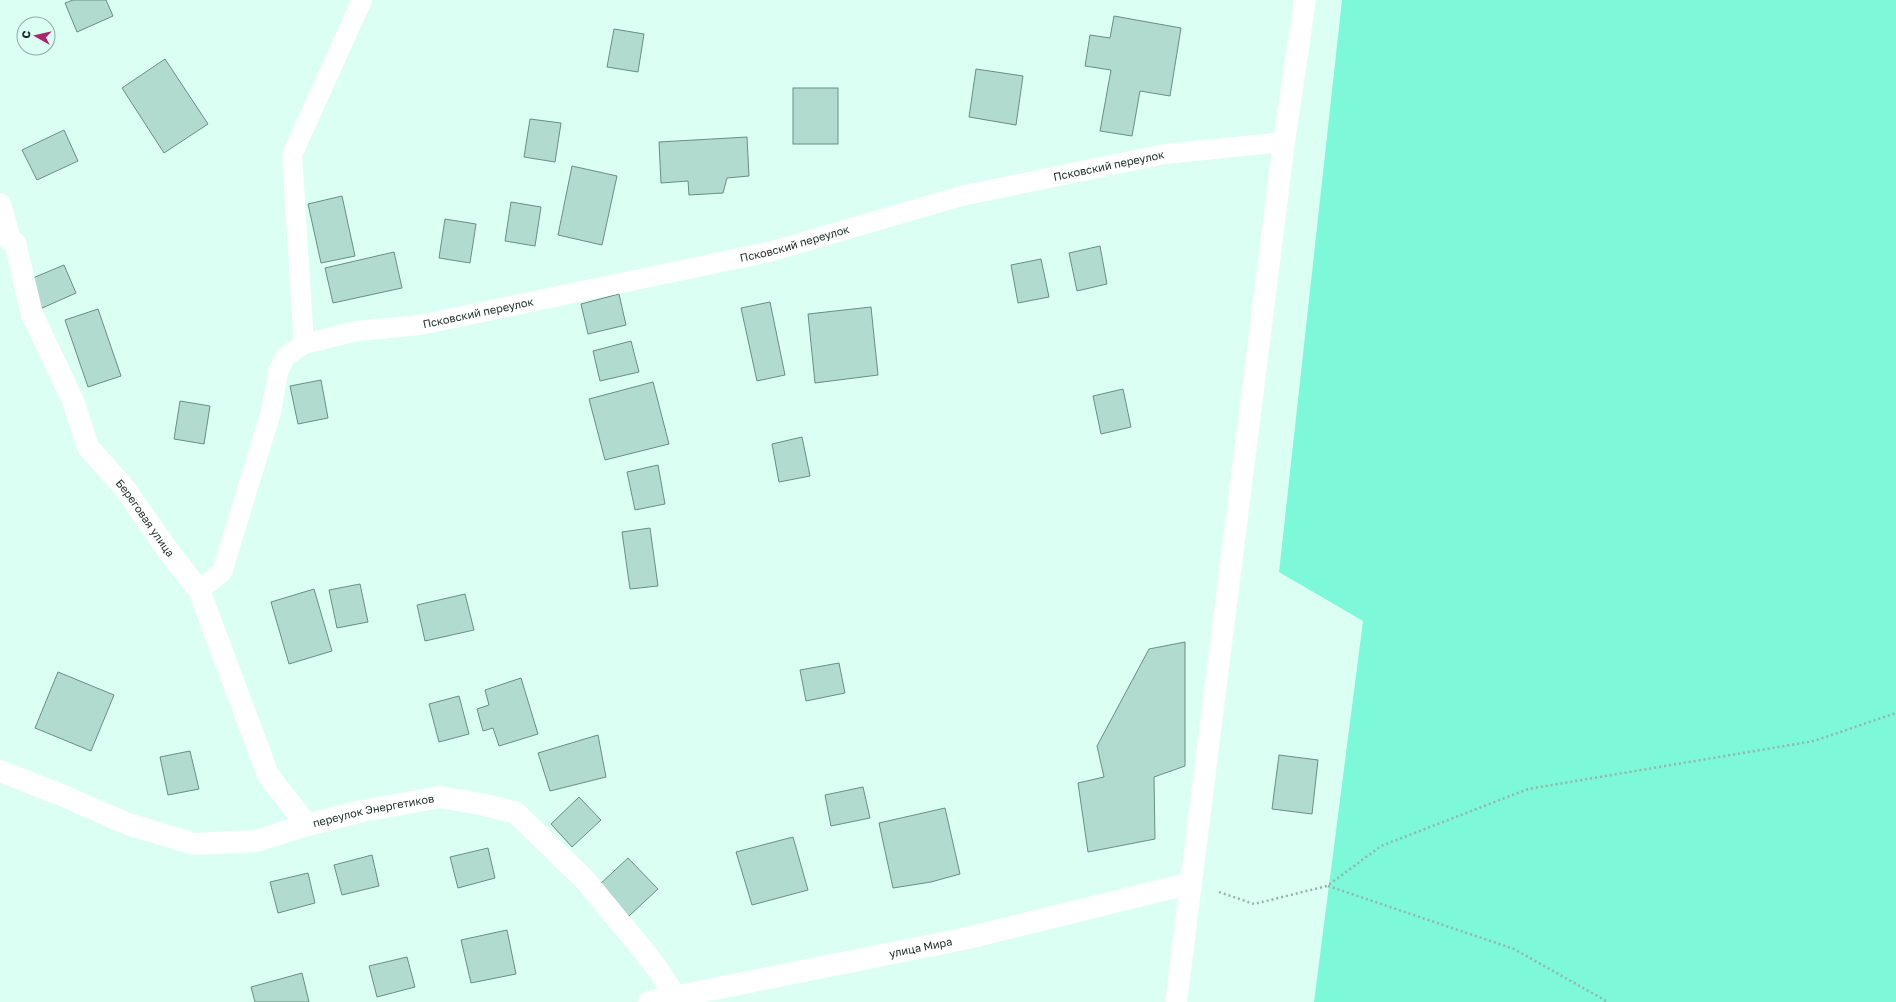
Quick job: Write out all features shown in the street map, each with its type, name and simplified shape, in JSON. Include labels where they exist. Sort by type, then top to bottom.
[{"type":"street","points":[[1176,1002],[1284,142],[1305,0]]},
{"type":"street","name":"Береговая улица","points":[[0,204],[10,240],[15,243],[32,314],[72,401],[88,447],[126,490],[169,552],[199,590],[268,775],[307,825]]},
{"type":"street","name":"переулок Энергетиков","points":[[0,771],[128,824],[194,844],[256,841],[307,825],[362,811],[440,797],[516,813],[586,880],[652,961],[676,997]]},
{"type":"street","name":"улица Мира","points":[[649,1002],[968,938],[1191,883]]},
{"type":"lane","points":[[304,344],[292,155],[362,0]]},
{"type":"lane","name":"Псковский переулок","points":[[199,590],[222,572],[271,412],[278,372],[285,357],[304,344],[357,331],[420,325],[769,252],[961,196],[1150,157],[1165,154],[1284,142]]},
{"type":"path","points":[[1191,883],[1254,904],[1327,886],[1381,846],[1528,789],[1814,741],[1896,713]]},
{"type":"path","points":[[1327,886],[1514,949],[1608,1002]]},
{"type":"green space","points":[[1342,0],[1896,0],[1896,1002],[1314,1002],[1363,621],[1279,572]]},
{"type":"building","points":[[73,0],[106,0],[113,16],[77,32],[65,3]]},
{"type":"building","points":[[1114,16],[1181,28],[1170,96],[1140,91],[1132,136],[1100,131],[1111,70],[1085,66],[1090,35],[1110,38]]},
{"type":"building","points":[[614,29],[644,34],[638,72],[607,67]]},
{"type":"building","points":[[165,59],[208,124],[164,153],[122,88]]},
{"type":"building","points":[[976,69],[1023,76],[1016,125],[969,117]]},
{"type":"building","points":[[793,88],[838,88],[838,144],[793,144]]},
{"type":"building","points":[[530,119],[561,123],[555,162],[524,157]]},
{"type":"building","points":[[64,130],[78,161],[37,180],[22,150]]},
{"type":"building","points":[[747,137],[749,176],[727,178],[723,193],[689,195],[688,181],[661,183],[659,142]]},
{"type":"building","points":[[572,166],[617,176],[602,245],[558,235]]},
{"type":"building","points":[[342,196],[355,256],[321,263],[308,204]]},
{"type":"building","points":[[511,202],[541,207],[535,246],[505,241]]},
{"type":"building","points":[[445,219],[476,224],[470,263],[439,258]]},
{"type":"building","points":[[1100,246],[1107,284],[1077,291],[1069,253]]},
{"type":"building","points":[[394,252],[402,288],[333,303],[325,268]]},
{"type":"building","points":[[1041,259],[1049,297],[1018,303],[1011,265]]},
{"type":"building","points":[[64,265],[76,293],[40,309],[28,280]]},
{"type":"building","points":[[619,294],[626,325],[588,334],[581,304]]},
{"type":"building","points":[[770,302],[785,375],[757,381],[741,308]]},
{"type":"building","points":[[871,307],[878,375],[815,383],[808,314]]},
{"type":"building","points":[[98,309],[121,376],[88,387],[65,320]]},
{"type":"building","points":[[631,341],[639,372],[600,381],[593,351]]},
{"type":"building","points":[[321,380],[328,418],[298,424],[290,386]]},
{"type":"building","points":[[653,382],[669,444],[605,460],[589,399]]},
{"type":"building","points":[[1123,389],[1131,427],[1101,434],[1093,396]]},
{"type":"building","points":[[180,401],[210,406],[204,444],[174,439]]},
{"type":"building","points":[[802,437],[810,476],[779,482],[772,444]]},
{"type":"building","points":[[658,465],[665,504],[635,510],[627,472]]},
{"type":"building","points":[[650,528],[658,586],[630,589],[622,532]]},
{"type":"building","points":[[360,584],[368,622],[337,628],[329,590]]},
{"type":"building","points":[[314,589],[332,651],[289,664],[271,602]]},
{"type":"building","points":[[465,594],[474,630],[425,641],[417,605]]},
{"type":"building","points":[[1185,642],[1185,766],[1154,777],[1155,839],[1088,852],[1078,783],[1104,777],[1097,746],[1149,649]]},
{"type":"building","points":[[839,663],[845,693],[806,701],[800,670]]},
{"type":"building","points":[[58,672],[114,695],[91,751],[35,728]]},
{"type":"building","points":[[521,678],[538,734],[499,746],[493,728],[483,731],[477,709],[489,705],[485,690]]},
{"type":"building","points":[[459,696],[469,734],[439,742],[429,704]]},
{"type":"building","points":[[598,735],[606,777],[550,791],[538,753]]},
{"type":"building","points":[[190,751],[199,789],[168,795],[160,757]]},
{"type":"building","points":[[1279,755],[1318,760],[1312,814],[1272,809]]},
{"type":"building","points":[[863,787],[870,818],[831,826],[825,795]]},
{"type":"building","points":[[579,797],[601,820],[572,847],[551,824]]},
{"type":"building","points":[[945,808],[960,874],[931,882],[893,888],[879,823]]},
{"type":"building","points":[[793,837],[808,890],[752,905],[736,852]]},
{"type":"building","points":[[488,848],[495,878],[458,888],[450,857]]},
{"type":"building","points":[[372,855],[379,886],[342,895],[334,865]]},
{"type":"building","points":[[628,858],[658,889],[629,916],[599,885]]},
{"type":"building","points":[[308,873],[315,903],[278,913],[270,882]]},
{"type":"building","points":[[507,930],[516,974],[471,983],[461,940]]},
{"type":"building","points":[[407,957],[415,987],[377,997],[369,966]]},
{"type":"building","points":[[302,973],[309,1002],[255,1002],[251,987]]}]
